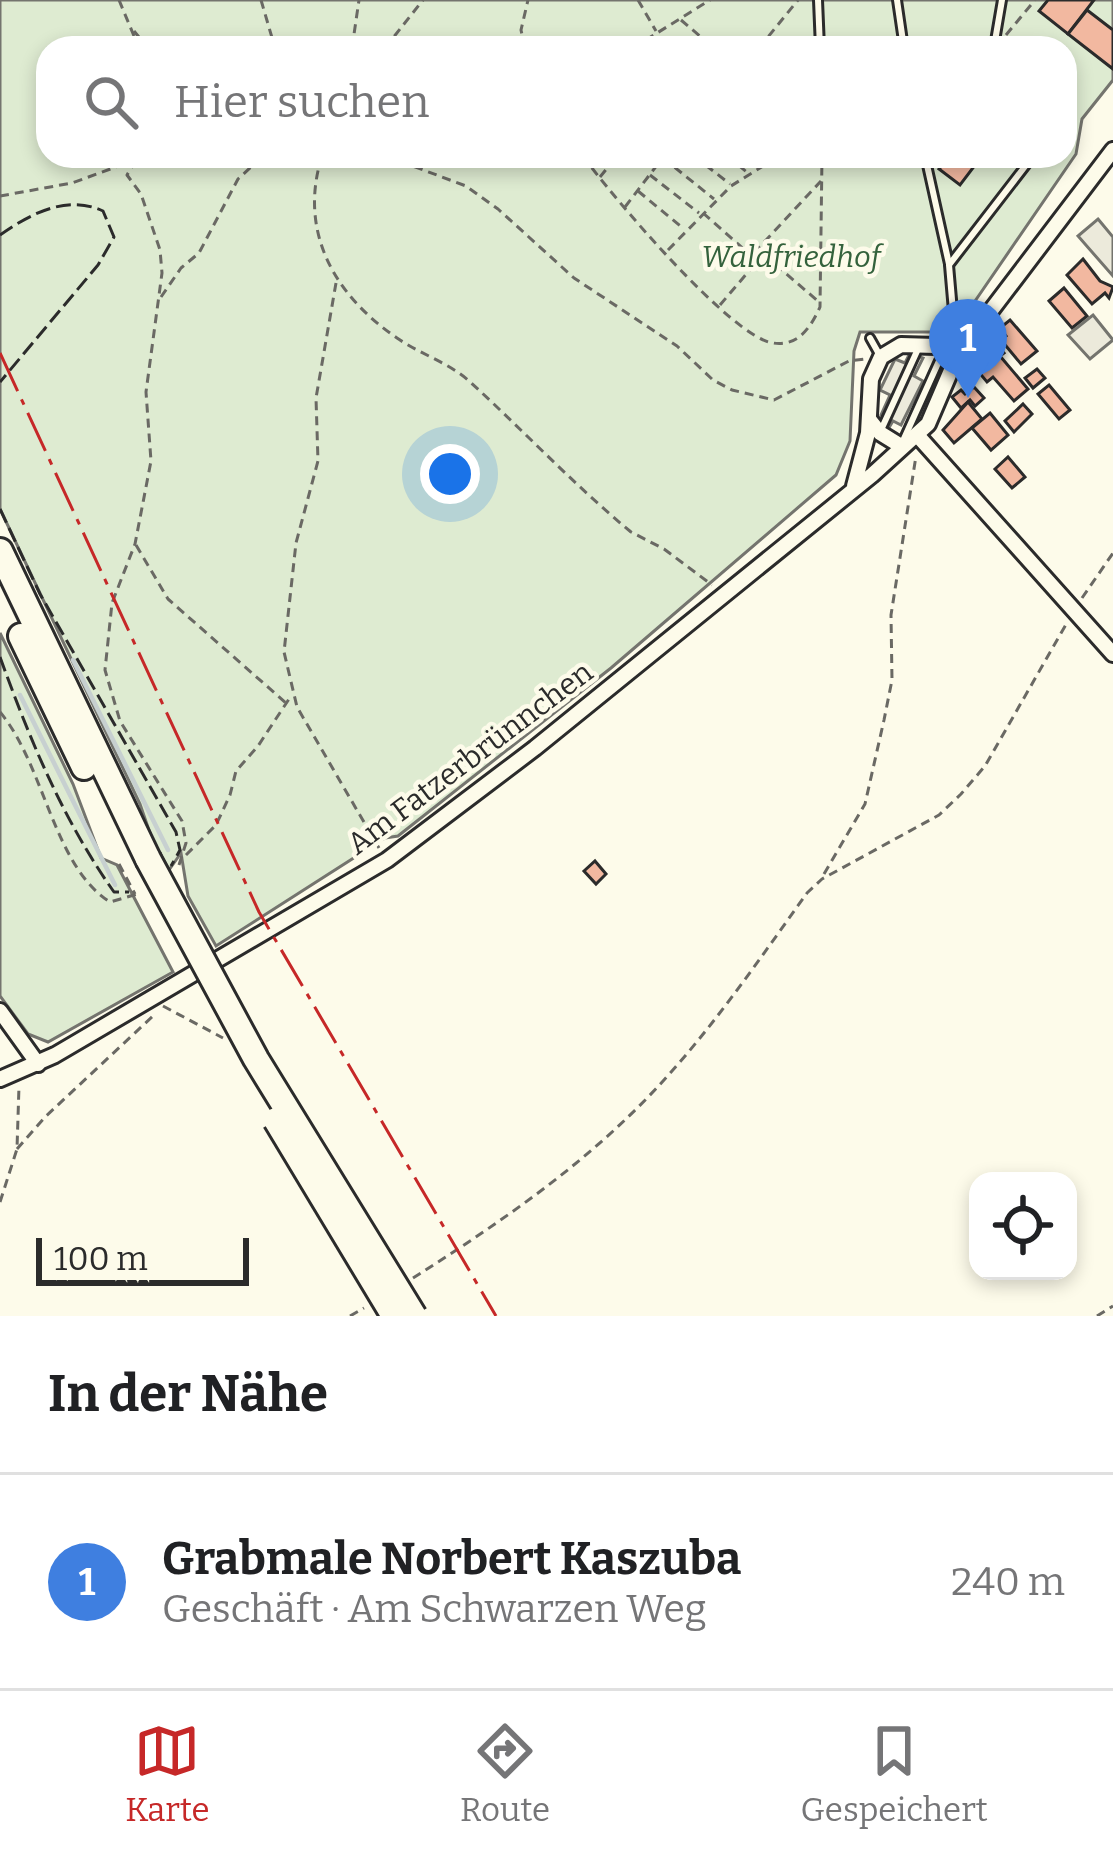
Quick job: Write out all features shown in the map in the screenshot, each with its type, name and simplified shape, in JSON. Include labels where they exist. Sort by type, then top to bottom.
[{"type":"highway","points":[[0,550],[134,863],[414,1316]]},
{"type":"highway","points":[[0,590],[53,707],[222,1026],[394,1316]]},
{"type":"street","points":[[1113,150],[976,328],[946,380],[935,412],[918,436],[1113,654]]},
{"type":"street","points":[[854,486],[865,449],[874,358],[902,345],[923,347],[956,340],[976,328]]},
{"type":"street","points":[[923,347],[939,361],[946,380]]},
{"type":"street","points":[[869,419],[880,433],[901,446]]},
{"type":"street","name":"Am Fatzerbrünnchen","points":[[0,1079],[38,1064],[387,860],[535,748],[918,436]]},
{"type":"street","points":[[0,1011],[38,1064]]},
{"type":"lane","points":[[818,0],[820,36]]},
{"type":"lane","points":[[897,0],[902,36]]},
{"type":"lane","points":[[1000,36],[1002,0]]},
{"type":"lane","points":[[928,168],[949,265],[958,356]]},
{"type":"lane","points":[[949,265],[1024,168]]},
{"type":"lane","points":[[870,338],[874,358]]},
{"type":"lane","points":[[865,449],[880,433],[923,347]]},
{"type":"lane","points":[[901,446],[939,361]]},
{"type":"path","points":[[118,0],[134,36]]},
{"type":"path","points":[[261,0],[272,36]]},
{"type":"path","points":[[354,36],[359,0]]},
{"type":"path","points":[[394,36],[423,0]]},
{"type":"path","points":[[522,36],[528,0]]},
{"type":"path","points":[[638,0],[657,33]]},
{"type":"path","points":[[652,36],[710,0]]},
{"type":"path","points":[[768,36],[798,0]]},
{"type":"path","points":[[1006,36],[1035,0]]},
{"type":"path","points":[[680,19],[700,36]]},
{"type":"path","points":[[130,26],[138,36]]},
{"type":"path","points":[[0,196],[72,183],[114,168]]},
{"type":"path","points":[[132,168],[127,176],[141,194],[160,250],[160,299],[146,392],[151,460],[135,544],[112,603],[104,657],[107,686],[120,721],[182,821],[184,856]]},
{"type":"path","points":[[160,299],[181,268],[200,253],[238,178],[249,168]]},
{"type":"path","points":[[320,168],[313,203],[319,237],[336,281],[392,335],[466,378],[612,515],[681,560],[721,596]]},
{"type":"path","points":[[420,168],[484,197],[574,278],[732,390],[774,400],[849,361],[874,358]]},
{"type":"path","points":[[594,168],[718,308],[752,336],[775,344],[795,340],[810,329],[821,303],[822,168]]},
{"type":"path","points":[[600,178],[607,168]]},
{"type":"path","points":[[625,208],[655,168]]},
{"type":"path","points":[[677,168],[716,201]]},
{"type":"path","points":[[709,168],[731,186]]},
{"type":"path","points":[[742,168],[750,174]]},
{"type":"path","points":[[667,252],[731,186],[760,168]]},
{"type":"path","points":[[650,175],[821,303]]},
{"type":"path","points":[[753,254],[822,179]]},
{"type":"path","points":[[638,191],[686,230]]},
{"type":"path","points":[[718,308],[732,297],[761,257]]},
{"type":"path","points":[[336,281],[316,398],[318,460],[296,543],[284,652],[292,695],[323,757],[387,860]]},
{"type":"path","points":[[822,878],[865,804],[888,700],[893,665],[891,615],[918,436]]},
{"type":"path","points":[[135,544],[169,599],[286,704]]},
{"type":"path","points":[[408,1281],[507,1215],[629,1117],[700,1039],[822,878],[939,815],[961,794],[985,766],[1074,610],[1113,553]]},
{"type":"path","points":[[173,874],[184,856],[216,825],[236,771],[292,695]]},
{"type":"path","points":[[0,712],[23,744],[70,861],[103,898],[118,902],[153,886]]},
{"type":"path","points":[[134,863],[136,896]]},
{"type":"path","points":[[17,1149],[44,1117],[163,1006]]},
{"type":"path","points":[[0,1202],[17,1149],[16,1072]]},
{"type":"path","points":[[1097,1316],[1113,1306]]},
{"type":"green space","name":"Waldfriedhof","points":[[0,0],[1113,0],[1113,80],[1082,119],[1077,148],[1077,36],[36,36],[36,168],[1066,168],[962,320],[948,323],[943,332],[860,332],[854,351],[850,441],[836,475],[611,668],[398,836],[385,838],[216,946],[188,896],[181,853],[169,870],[0,509]]},
{"type":"green space","points":[[0,633],[73,784],[101,858],[117,865],[173,972],[48,1042],[28,1034],[0,996]]},
{"type":"shaded area","points":[[1098,219],[1113,237],[1113,276],[1078,236]]},
{"type":"shaded area","points":[[1093,315],[1113,340],[1090,359],[1068,335]]},
{"type":"shaded area","points":[[910,353],[923,358],[914,376],[923,381],[901,425],[893,421],[890,426],[881,415],[890,395],[880,390],[895,359],[905,363]]},
{"type":"building","points":[[1048,0],[1094,0],[1068,34],[1039,11]]},
{"type":"building","points":[[1087,10],[1113,30],[1113,69],[1077,41],[1077,36],[1068,34]]},
{"type":"building","points":[[940,168],[973,168],[960,185]]},
{"type":"building","points":[[1083,259],[1100,281],[1113,287],[1109,298],[1105,293],[1092,304],[1067,275]]},
{"type":"building","points":[[1064,288],[1087,316],[1072,328],[1049,301]]},
{"type":"building","points":[[1010,320],[1037,351],[1021,364],[1001,340],[1006,336],[1000,328]]},
{"type":"building","points":[[991,338],[1028,389],[1014,401],[993,377],[987,382],[972,364],[982,355],[977,350]]},
{"type":"building","points":[[1037,369],[1045,378],[1033,388],[1025,378]]},
{"type":"building","points":[[1049,385],[1070,410],[1059,419],[1038,394]]},
{"type":"building","points":[[974,387],[984,398],[975,406],[970,400],[961,408],[952,397]]},
{"type":"building","points":[[968,402],[982,419],[954,443],[943,430]]},
{"type":"building","points":[[1023,404],[1032,414],[1014,432],[1005,421]]},
{"type":"building","points":[[990,413],[1008,435],[991,450],[972,428]]},
{"type":"building","points":[[1008,457],[1025,477],[1012,488],[995,469]]},
{"type":"building","points":[[595,861],[606,874],[596,884],[584,871]]},
{"type":"waterway","points":[[73,660],[168,850]]},
{"type":"waterway","points":[[20,695],[115,885]]},
{"type":"fence","points":[[0,235],[36,214],[76,205],[103,211],[114,237],[98,265],[0,382]]},
{"type":"fence","points":[[0,509],[40,594],[176,832],[180,850],[171,866]]},
{"type":"fence","points":[[0,657],[63,808],[114,892],[129,892]]},
{"type":"power","points":[[0,353],[259,912],[496,1316]]},
{"type":"place","name":"Grabmale Norbert Kaszuba","points":[[968,398]]}]
